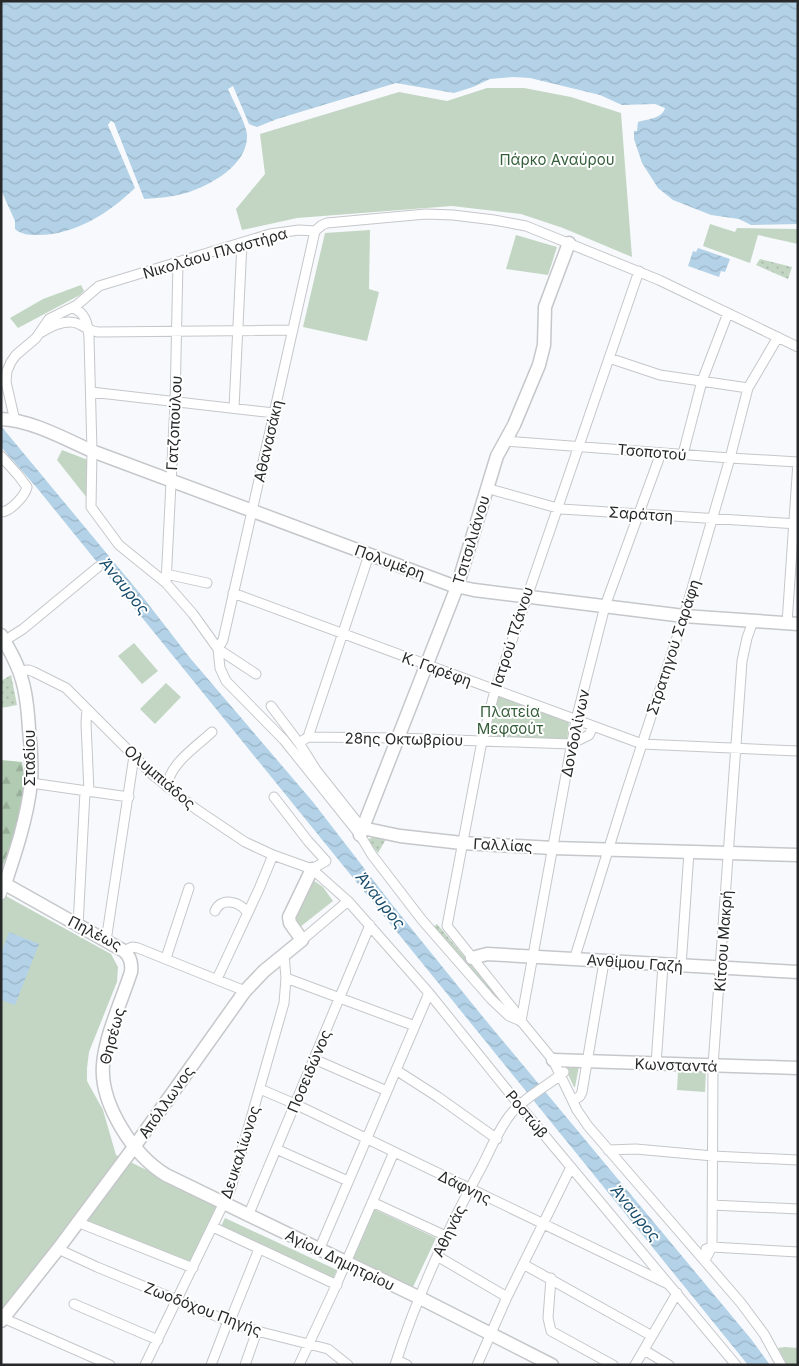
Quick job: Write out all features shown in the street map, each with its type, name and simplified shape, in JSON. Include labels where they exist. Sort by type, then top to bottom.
[{"type":"street","name":"Νικολάου Πλαστήρα","points":[[39,334],[52,316],[72,308],[99,286],[270,234],[289,231],[315,231],[327,223],[426,214],[454,215],[514,223],[639,272],[798,347]]},
{"type":"street","name":"Αθανασάκη","points":[[218,649],[223,640],[315,231]]},
{"type":"street","points":[[234,408],[242,243]]},
{"type":"street","name":"Τσιτσιλιάνου","points":[[361,831],[458,587],[497,456],[522,408],[541,359],[544,345],[545,307],[569,243]]},
{"type":"street","name":"Γατζοπούλου","points":[[166,579],[178,332],[178,262]]},
{"type":"street","name":"Ιατρού Τζάνου","points":[[521,1021],[447,926],[482,741],[494,690],[639,272]]},
{"type":"street","points":[[72,308],[82,313],[89,330],[92,452],[91,507],[119,544],[166,579],[218,649],[256,674]]},
{"type":"street","points":[[683,454],[702,381],[728,313]]},
{"type":"street","name":"Νικολάου Πλαστήρα","points":[[7,420],[8,366],[16,354],[39,334],[57,324],[69,322],[98,332],[293,330]]},
{"type":"street","name":"Στρατηγού Σαράφη","points":[[574,960],[684,616],[730,458],[748,388],[778,338]]},
{"type":"street","points":[[609,358],[660,375],[748,388]]},
{"type":"street","points":[[91,392],[274,413]]},
{"type":"street","name":"Πολυμέρη","points":[[7,420],[53,434],[92,452],[458,587],[684,616],[792,623]]},
{"type":"street","name":"Τσοποτού","points":[[505,441],[798,462]]},
{"type":"street","name":"Δονδολίνων","points":[[521,1021],[576,720],[605,606],[661,452]]},
{"type":"street","points":[[1,456],[26,484],[27,490],[7,511],[1,512]]},
{"type":"street","points":[[792,623],[798,462]]},
{"type":"street","name":"Σαράτση","points":[[486,488],[556,508],[796,524]]},
{"type":"street","points":[[308,738],[369,555]]},
{"type":"street","points":[[3,638],[23,629],[98,567]]},
{"type":"street","points":[[166,579],[207,584]]},
{"type":"street","name":"Κ. Γαρέφη","points":[[233,593],[642,744]]},
{"type":"street","name":"Κίτσου Μακρή","points":[[705,1260],[712,1246],[713,1066],[730,853],[742,661],[746,638],[754,621]]},
{"type":"street","name":"Σταδίου","points":[[3,638],[19,671],[24,688],[28,714],[31,783],[21,835],[3,889]]},
{"type":"street","points":[[218,649],[220,668],[226,681],[284,740],[361,831]]},
{"type":"street","name":"Ολυμπιάδος","points":[[19,671],[29,670],[60,684],[167,787],[231,834],[272,855],[312,869]]},
{"type":"street","points":[[271,706],[361,831],[384,870],[422,920],[491,999],[509,1016],[521,1021],[554,1060],[572,1101],[588,1126],[752,1316],[781,1365]]},
{"type":"street","points":[[78,926],[87,792],[87,709]]},
{"type":"street","points":[[571,744],[589,735],[593,726]]},
{"type":"street","points":[[167,787],[171,773],[179,763],[212,732]]},
{"type":"street","name":"28ης Οκτωβρίου","points":[[299,743],[308,738],[398,738],[571,744]]},
{"type":"street","points":[[642,744],[798,751]]},
{"type":"street","points":[[106,941],[134,756]]},
{"type":"street","points":[[31,783],[129,797]]},
{"type":"street","points":[[274,798],[308,841],[326,860],[312,869],[289,917],[290,923],[302,940]]},
{"type":"street","name":"Γαλλίας","points":[[361,831],[462,843],[553,848],[798,855]]},
{"type":"street","points":[[681,966],[689,852]]},
{"type":"street","points":[[218,979],[259,889],[272,855]]},
{"type":"street","name":"Ροστώβ","points":[[312,869],[348,901],[370,925],[524,1103],[571,1167],[736,1365]]},
{"type":"street","points":[[166,958],[189,888]]},
{"type":"street","name":"Πηλέως","points":[[3,889],[124,951],[132,947],[138,948],[245,991]]},
{"type":"street","name":"Απόλλωνος","points":[[2,1320],[134,1147],[245,991],[348,901]]},
{"type":"street","points":[[214,912],[221,902],[226,902],[238,905],[248,912]]},
{"type":"street","name":"Ποσειδώνος","points":[[248,1216],[370,925]]},
{"type":"street","name":"Θησέως","points":[[124,951],[130,958],[131,972],[108,1041],[103,1072],[112,1108],[134,1147]]},
{"type":"street","name":"Ανθίμου Γαζή","points":[[472,958],[487,954],[798,972]]},
{"type":"street","name":"Δευκαλίωνος","points":[[145,1365],[178,1300],[234,1180],[284,1003],[286,978],[284,955]]},
{"type":"street","points":[[572,1101],[580,1096],[582,1092],[604,962]]},
{"type":"street","points":[[656,1064],[663,965]]},
{"type":"street","points":[[286,978],[415,1026]]},
{"type":"street","points":[[319,1250],[429,993]]},
{"type":"street","points":[[314,1059],[387,1091]]},
{"type":"street","name":"Κωνσταντά","points":[[554,1060],[798,1068]]},
{"type":"street","points":[[396,1070],[497,1139]]},
{"type":"street","name":"Αθηνάς","points":[[396,1362],[418,1297],[446,1236],[511,1114],[560,1075]]},
{"type":"street","name":"Δάφνης","points":[[260,1089],[366,1138],[469,1190],[671,1286]]},
{"type":"street","name":"Αγίου Δημητρίου","points":[[134,1147],[160,1171],[248,1216],[418,1297],[552,1365]]},
{"type":"street","points":[[608,1150],[636,1149],[713,1156],[798,1160]]},
{"type":"street","points":[[276,1150],[348,1181]]},
{"type":"street","points":[[299,1365],[394,1152]]},
{"type":"street","points":[[477,1365],[507,1297],[571,1167]]},
{"type":"street","points":[[372,1202],[446,1236]]},
{"type":"street","points":[[712,1204],[798,1209]]},
{"type":"street","points":[[78,1222],[193,1268]]},
{"type":"street","points":[[213,1227],[336,1285]]},
{"type":"street","points":[[698,1252],[712,1246],[798,1252]]},
{"type":"street","name":"Ζωοδόχου Πηγής","points":[[58,1249],[229,1321],[257,1331],[328,1349],[348,1365]]},
{"type":"street","points":[[211,1365],[260,1249]]},
{"type":"street","points":[[437,1256],[507,1297]]},
{"type":"street","points":[[523,1264],[652,1336]]},
{"type":"street","points":[[551,1278],[548,1318],[551,1331],[613,1365]]},
{"type":"street","points":[[635,1365],[677,1293]]},
{"type":"street","points":[[74,1304],[158,1340]]},
{"type":"street","points":[[2,1320],[110,1365]]},
{"type":"street","points":[[245,1365],[257,1331]]},
{"type":"street","points":[[644,1350],[669,1365]]},
{"type":"street","points":[[396,1362],[407,1365]]},
{"type":"green space","name":"Πάρκο Αναύρου","points":[[487,88],[524,88],[571,97],[621,113],[632,257],[563,228],[521,214],[452,206],[297,218],[242,230],[236,209],[265,174],[260,134],[399,92],[447,101]]},
{"type":"green space","points":[[710,224],[735,232],[737,228],[798,229],[798,244],[758,235],[750,263],[703,246]]},
{"type":"green space","points":[[370,230],[369,289],[379,292],[367,341],[303,327],[325,233]]},
{"type":"green space","points":[[516,235],[557,247],[548,275],[506,269]]},
{"type":"green space","points":[[760,259],[792,267],[788,279],[756,265]]},
{"type":"green space","points":[[81,285],[84,291],[80,295],[18,328],[10,318],[43,299]]},
{"type":"green space","points":[[62,450],[88,460],[87,498],[57,460]]},
{"type":"green space","points":[[134,643],[158,671],[142,684],[118,656]]},
{"type":"green space","points":[[11,675],[17,705],[1,708],[1,681]]},
{"type":"green space","points":[[166,683],[181,697],[155,724],[140,709]]},
{"type":"green space","name":"Πλατεία Μεφσούτ","points":[[498,696],[568,722],[567,740],[490,736],[488,734]]},
{"type":"green space","points":[[1,760],[22,762],[24,776],[19,817],[1,870]]},
{"type":"green space","points":[[373,837],[386,839],[378,853],[369,842],[369,839]]},
{"type":"green space","points":[[313,880],[323,887],[333,901],[300,927],[293,917]]},
{"type":"green space","points":[[6,896],[111,954],[118,967],[117,982],[89,1052],[87,1068],[87,1081],[103,1110],[116,1155],[218,1205],[191,1265],[74,1219],[1,1316],[1,902],[3,897]]},
{"type":"green space","points":[[437,924],[510,1011],[491,993],[433,927]]},
{"type":"green space","points":[[564,1066],[579,1066],[575,1087],[574,1087]]},
{"type":"green space","points":[[678,1071],[706,1071],[705,1092],[677,1090]]},
{"type":"green space","points":[[374,1209],[436,1238],[413,1287],[352,1257]]},
{"type":"green space","points":[[225,1218],[337,1270],[333,1278],[221,1226]]},
{"type":"green space","points":[[778,1348],[798,1348],[798,1365],[787,1365]]},
{"type":"water","points":[[1,1],[798,1],[798,224],[751,225],[739,219],[711,215],[673,200],[658,188],[642,163],[634,139],[634,131],[637,131],[638,122],[658,116],[665,108],[655,104],[622,105],[600,95],[530,78],[513,77],[490,79],[454,93],[396,83],[277,119],[257,127],[249,124],[233,86],[228,89],[247,135],[246,146],[241,156],[226,172],[206,185],[186,193],[160,198],[144,199],[114,123],[111,121],[108,125],[135,188],[114,206],[77,227],[64,232],[50,234],[25,234],[15,229],[15,221],[1,190]]},
{"type":"water","points":[[698,248],[730,259],[725,272],[721,271],[719,277],[688,266],[693,251],[696,252]]},
{"type":"water","name":"Άναυρος","points":[[1,426],[142,596],[190,658],[313,802],[394,907],[483,1017],[751,1339],[770,1365],[748,1365],[37,488],[1,447]]},
{"type":"water","points":[[9,932],[39,944],[15,1005],[1,1000],[1,953]]},
{"type":"pier","points":[[111,121],[114,123],[144,199],[142,200],[108,125]]}]
